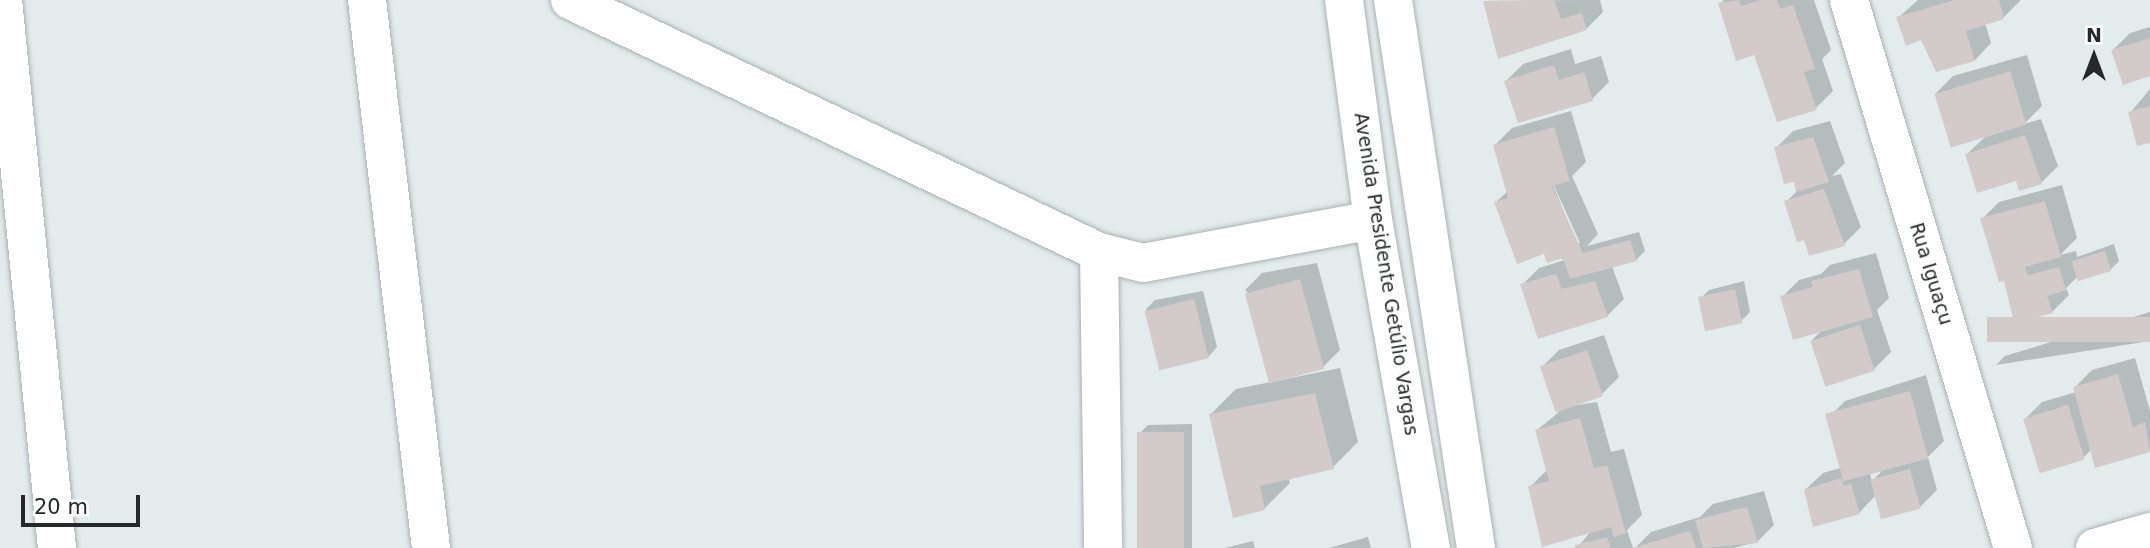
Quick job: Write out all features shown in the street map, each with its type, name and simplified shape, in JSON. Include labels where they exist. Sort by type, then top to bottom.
[{"type":"street","points":[[3,0],[57,548]]},
{"type":"street","points":[[367,0],[430,548]]},
{"type":"street","points":[[570,0],[1099,252],[1143,263],[1374,220]]},
{"type":"street","name":"Avenida Presidente Getúlio Vargas","points":[[1344,0],[1374,220],[1431,548]]},
{"type":"street","points":[[1393,0],[1476,548]]},
{"type":"street","name":"Rua Iguaçu","points":[[1849,0],[2013,548]]},
{"type":"street","points":[[1099,252],[1103,548]]},
{"type":"street","points":[[2095,548],[2150,532]]},
{"type":"building","points":[[1554,0],[1561,19],[1582,13],[1587,30],[1498,59],[1483,1]]},
{"type":"building","points":[[1739,0],[1741,6],[1761,0],[1777,0],[1780,9],[1793,5],[1815,69],[1804,72],[1817,110],[1777,122],[1754,55],[1736,61],[1718,3]]},
{"type":"building","points":[[1955,0],[1999,0],[2004,19],[1966,31],[1975,61],[1936,72],[1921,40],[1906,46],[1896,17]]},
{"type":"building","points":[[2150,38],[2150,76],[2123,85],[2111,50]]},
{"type":"building","points":[[1554,65],[1559,80],[1584,72],[1593,101],[1518,123],[1504,81]]},
{"type":"building","points":[[2010,71],[2026,125],[1951,148],[1934,94]]},
{"type":"building","points":[[2150,106],[2150,143],[2137,146],[2128,112]]},
{"type":"building","points":[[1554,127],[1570,181],[1552,186],[1583,253],[1630,240],[1637,261],[1570,279],[1563,258],[1547,263],[1544,254],[1517,264],[1494,202],[1508,198],[1493,145]]},
{"type":"building","points":[[2025,135],[2042,184],[2019,191],[2016,181],[1977,193],[1965,154]]},
{"type":"building","points":[[1813,137],[1829,182],[1796,192],[1794,182],[1784,184],[1774,147]]},
{"type":"building","points":[[1824,189],[1845,246],[1809,256],[1804,240],[1797,242],[1784,201]]},
{"type":"building","points":[[2045,201],[2061,257],[2025,267],[2028,275],[2059,267],[2066,290],[2047,296],[2053,313],[2014,323],[2004,281],[1999,282],[1980,218]]},
{"type":"building","points":[[2105,251],[2111,271],[2078,281],[2072,261]]},
{"type":"building","points":[[1859,269],[1873,317],[1793,340],[1780,296],[1813,287],[1811,281]]},
{"type":"building","points":[[1556,274],[1562,289],[1595,281],[1608,317],[1538,339],[1520,284]]},
{"type":"building","points":[[1300,279],[1324,369],[1269,384],[1245,294]]},
{"type":"building","points":[[1735,289],[1742,323],[1705,331],[1698,297]]},
{"type":"building","points":[[1194,299],[1209,358],[1159,371],[1145,311]]},
{"type":"building","points":[[1987,317],[2150,317],[2150,342],[1987,342]]},
{"type":"building","points":[[1860,325],[1875,371],[1825,387],[1811,341]]},
{"type":"building","points":[[1587,350],[1603,396],[1556,413],[1540,366]]},
{"type":"building","points":[[2118,374],[2133,427],[2145,422],[2150,452],[2095,468],[2073,387]]},
{"type":"building","points":[[1910,391],[1928,459],[1843,481],[1825,414]]},
{"type":"building","points":[[1315,393],[1334,469],[1260,486],[1265,510],[1233,518],[1209,414]]},
{"type":"building","points":[[2068,405],[2085,460],[2040,473],[2023,419]]},
{"type":"building","points":[[1580,418],[1594,468],[1607,465],[1626,533],[1614,537],[1611,527],[1542,547],[1528,486],[1549,481],[1535,430]]},
{"type":"building","points":[[1137,432],[1184,432],[1184,548],[1137,548]]},
{"type":"building","points":[[1910,469],[1921,509],[1881,519],[1870,480]]},
{"type":"building","points":[[1841,478],[1844,486],[1851,484],[1860,514],[1813,527],[1804,490]]},
{"type":"building","points":[[1747,507],[1758,543],[1703,548],[1695,520]]},
{"type":"building","points":[[1690,531],[1696,548],[1635,548],[1635,547]]},
{"type":"building","points":[[1607,537],[1611,548],[1575,548],[1575,545]]}]
